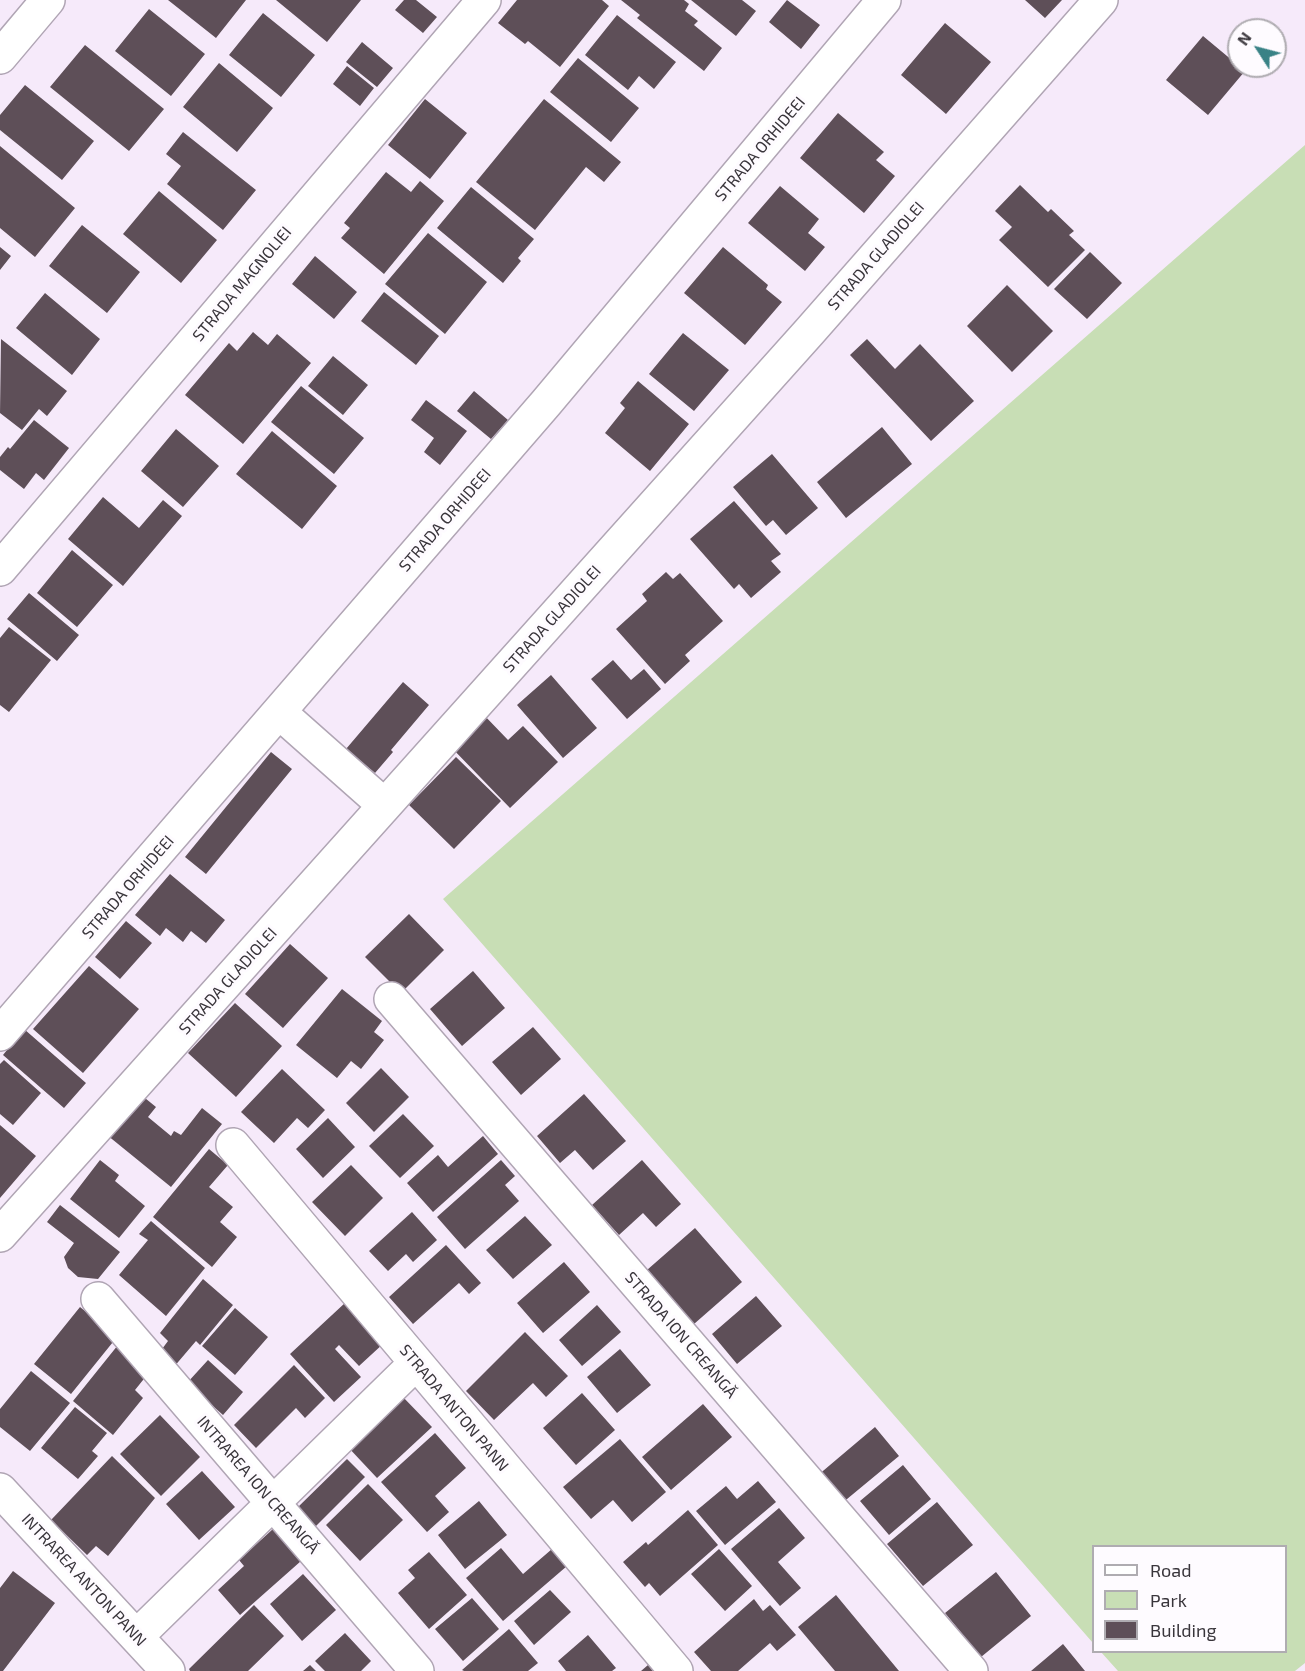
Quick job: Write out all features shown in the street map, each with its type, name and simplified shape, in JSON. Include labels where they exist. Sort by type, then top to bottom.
[{"type":"street","points":[[0,57],[48,0]]},
{"type":"street","name":"STRADA MAGNOLIEI","points":[[0,569],[484,0]]},
{"type":"street","name":"STRADA ORHIDEEI","points":[[0,1034],[546,403],[884,0]]},
{"type":"street","name":"STRADA GLADIOLEI","points":[[0,1235],[802,340],[1101,0]]},
{"type":"street","points":[[279,712],[384,806]]},
{"type":"street","name":"STRADA ION CREANGĂ","points":[[391,999],[972,1671]]},
{"type":"street","name":"STRADA ANTON PANN","points":[[233,1145],[676,1671]]},
{"type":"street","name":"INTRAREA ION CREANGĂ","points":[[98,1299],[417,1671]]},
{"type":"street","points":[[137,1636],[416,1364]]},
{"type":"street","name":"INTRAREA ANTON PANN","points":[[0,1490],[168,1671]]},
{"type":"green space","points":[[1305,145],[1305,1663],[1295,1671],[1118,1671],[1102,1653],[1287,1653],[1287,1545],[1092,1545],[1092,1642],[443,899]]},
{"type":"building","points":[[168,0],[246,0],[216,38]]},
{"type":"building","points":[[276,0],[361,0],[327,42]]},
{"type":"building","points":[[404,0],[416,0],[437,17],[423,33],[395,10]]},
{"type":"building","points":[[517,0],[602,0],[609,6],[560,67],[528,41],[525,44],[498,23]]},
{"type":"building","points":[[621,0],[684,0],[689,4],[685,11],[698,21],[694,25],[722,48],[704,71],[637,18],[640,15]]},
{"type":"building","points":[[691,0],[742,0],[756,11],[736,36]]},
{"type":"building","points":[[787,0],[820,25],[801,49],[769,22]]},
{"type":"building","points":[[1025,0],[1062,0],[1045,18]]},
{"type":"building","points":[[149,9],[205,54],[171,96],[115,51]]},
{"type":"building","points":[[263,13],[315,55],[281,97],[229,55]]},
{"type":"building","points":[[617,15],[676,62],[654,89],[639,76],[628,90],[585,55]]},
{"type":"building","points":[[945,23],[991,62],[946,114],[901,75]]},
{"type":"building","points":[[1203,36],[1227,56],[1227,78],[1239,78],[1208,115],[1166,80]]},
{"type":"building","points":[[362,42],[393,68],[377,87],[346,62]]},
{"type":"building","points":[[85,45],[164,109],[129,151],[50,87]]},
{"type":"building","points":[[578,58],[639,108],[611,142],[550,92]]},
{"type":"building","points":[[219,63],[273,108],[237,152],[183,107]]},
{"type":"building","points":[[347,66],[374,88],[360,106],[333,84]]},
{"type":"building","points":[[25,85],[94,141],[62,180],[0,130],[0,115]]},
{"type":"building","points":[[425,99],[467,133],[430,179],[388,145]]},
{"type":"building","points":[[544,99],[621,162],[604,182],[586,167],[535,230],[476,182]]},
{"type":"building","points":[[838,113],[884,152],[876,160],[895,176],[864,213],[800,158]]},
{"type":"building","points":[[183,132],[256,190],[223,230],[167,184],[181,166],[166,154]]},
{"type":"building","points":[[0,146],[75,208],[35,257],[0,228]]},
{"type":"building","points":[[386,172],[411,192],[420,181],[444,201],[384,274],[341,238],[350,228],[344,223]]},
{"type":"building","points":[[1020,185],[1048,212],[1051,209],[1074,231],[1069,235],[1085,250],[1048,287],[999,240],[1012,227],[995,211]]},
{"type":"building","points":[[780,186],[819,219],[808,233],[825,247],[805,271],[748,223]]},
{"type":"building","points":[[471,187],[534,239],[518,258],[521,261],[503,283],[437,228]]},
{"type":"building","points":[[159,191],[217,240],[181,283],[123,234]]},
{"type":"building","points":[[82,225],[140,272],[107,313],[49,266]]},
{"type":"building","points":[[428,233],[487,282],[445,334],[385,284]]},
{"type":"building","points":[[0,247],[11,256],[0,270]]},
{"type":"building","points":[[723,247],[768,285],[766,289],[782,302],[745,345],[684,293]]},
{"type":"building","points":[[1090,252],[1122,283],[1087,319],[1054,289]]},
{"type":"building","points":[[315,256],[357,292],[334,319],[292,284]]},
{"type":"building","points":[[1007,285],[1053,331],[1012,372],[967,326]]},
{"type":"building","points":[[384,292],[439,336],[416,365],[361,321]]},
{"type":"building","points":[[45,293],[100,339],[72,375],[16,328]]},
{"type":"building","points":[[253,332],[268,345],[277,334],[311,363],[243,444],[185,395],[229,343],[237,351]]},
{"type":"building","points":[[683,333],[729,370],[694,411],[649,374]]},
{"type":"building","points":[[1,339],[67,391],[47,416],[39,409],[22,430],[0,413]]},
{"type":"building","points":[[867,339],[895,369],[920,344],[974,401],[931,441],[850,355]]},
{"type":"building","points":[[333,356],[368,385],[343,415],[308,386]]},
{"type":"building","points":[[638,381],[689,424],[650,471],[605,433],[625,408],[620,403]]},
{"type":"building","points":[[301,386],[364,438],[334,474],[271,422]]},
{"type":"building","points":[[474,391],[508,420],[491,439],[457,411]]},
{"type":"building","points":[[426,400],[467,431],[440,465],[424,452],[434,438],[411,420]]},
{"type":"building","points":[[34,420],[69,448],[44,480],[36,473],[24,489],[0,470],[0,457],[8,447],[10,449]]},
{"type":"building","points":[[882,427],[912,464],[846,518],[817,482]]},
{"type":"building","points":[[176,429],[219,466],[183,507],[141,471]]},
{"type":"building","points":[[272,431],[337,486],[302,529],[236,474]]},
{"type":"building","points":[[772,454],[818,508],[786,535],[773,520],[766,526],[733,487]]},
{"type":"building","points":[[103,497],[139,528],[163,500],[182,516],[123,586],[68,539]]},
{"type":"building","points":[[734,501],[781,554],[771,561],[781,572],[751,598],[739,584],[734,589],[690,539]]},
{"type":"building","points":[[72,550],[113,585],[77,627],[37,593]]},
{"type":"building","points":[[666,572],[673,579],[680,573],[723,621],[685,655],[690,661],[665,684],[616,629],[647,601],[642,594]]},
{"type":"building","points":[[29,593],[79,635],[57,661],[7,619]]},
{"type":"building","points":[[9,627],[51,660],[9,712],[0,705],[0,638]]},
{"type":"building","points":[[613,660],[631,680],[644,669],[661,689],[627,719],[591,679]]},
{"type":"building","points":[[551,675],[597,728],[563,758],[517,705]]},
{"type":"building","points":[[403,682],[429,705],[375,773],[346,749]]},
{"type":"building","points":[[482,713],[508,740],[523,726],[558,762],[510,808],[449,745]]},
{"type":"building","points":[[271,752],[292,769],[206,874],[185,857]]},
{"type":"building","points":[[456,757],[501,801],[454,849],[409,805]]},
{"type":"building","points":[[170,874],[225,920],[206,943],[191,931],[183,942],[166,928],[160,936],[135,915]]},
{"type":"building","points":[[409,914],[444,950],[401,993],[365,957]]},
{"type":"building","points":[[126,921],[152,943],[120,979],[95,957]]},
{"type":"building","points":[[290,944],[328,978],[283,1028],[245,994]]},
{"type":"building","points":[[89,966],[139,1009],[83,1073],[33,1029]]},
{"type":"building","points":[[473,971],[505,1008],[462,1046],[430,1009]]},
{"type":"building","points":[[342,989],[382,1021],[374,1032],[384,1040],[361,1069],[351,1061],[337,1078],[296,1045]]},
{"type":"building","points":[[235,1003],[282,1046],[236,1097],[188,1053]]},
{"type":"building","points":[[533,1027],[561,1059],[521,1095],[492,1062]]},
{"type":"building","points":[[24,1029],[86,1083],[64,1108],[3,1055]]},
{"type":"building","points":[[4,1060],[41,1093],[13,1125],[0,1114],[0,1064]]},
{"type":"building","points":[[381,1068],[409,1097],[374,1132],[346,1103]]},
{"type":"building","points":[[282,1069],[325,1110],[308,1128],[297,1118],[274,1143],[241,1112]]},
{"type":"building","points":[[140,1094],[156,1107],[148,1117],[171,1136],[174,1131],[181,1135],[202,1108],[222,1124],[171,1187],[107,1135]]},
{"type":"building","points":[[584,1094],[626,1141],[593,1170],[575,1150],[560,1163],[537,1136]]},
{"type":"building","points":[[403,1114],[434,1146],[400,1178],[369,1146]]},
{"type":"building","points":[[328,1118],[355,1147],[323,1178],[296,1149]]},
{"type":"building","points":[[0,1125],[36,1156],[0,1198]]},
{"type":"building","points":[[483,1136],[498,1154],[433,1212],[407,1183],[438,1155],[448,1167]]},
{"type":"building","points":[[209,1149],[228,1165],[209,1187],[233,1207],[220,1222],[237,1237],[212,1267],[153,1217]]},
{"type":"building","points":[[100,1160],[119,1175],[115,1181],[145,1206],[119,1238],[70,1199]]},
{"type":"building","points":[[501,1160],[515,1176],[505,1185],[519,1201],[465,1249],[437,1217]]},
{"type":"building","points":[[642,1160],[681,1204],[656,1227],[643,1213],[619,1235],[592,1205]]},
{"type":"building","points":[[351,1165],[383,1198],[345,1236],[312,1202]]},
{"type":"building","points":[[60,1205],[120,1252],[98,1279],[78,1277],[68,1268],[64,1257],[74,1243],[47,1222]]},
{"type":"building","points":[[412,1212],[437,1240],[413,1262],[406,1254],[388,1271],[369,1251]]},
{"type":"building","points":[[525,1216],[552,1245],[513,1279],[486,1250]]},
{"type":"building","points":[[151,1221],[205,1268],[166,1316],[119,1275],[148,1240],[139,1234]]},
{"type":"building","points":[[695,1228],[742,1282],[694,1324],[647,1270]]},
{"type":"building","points":[[446,1245],[481,1283],[469,1294],[459,1283],[413,1324],[389,1297]]},
{"type":"building","points":[[564,1262],[590,1292],[543,1333],[517,1303]]},
{"type":"building","points":[[203,1279],[233,1305],[200,1345],[196,1341],[173,1368],[159,1353],[168,1341],[160,1333]]},
{"type":"building","points":[[756,1296],[782,1326],[737,1364],[712,1334]]},
{"type":"building","points":[[346,1302],[384,1343],[359,1366],[339,1345],[335,1349],[361,1377],[334,1402],[290,1354]]},
{"type":"building","points":[[597,1305],[621,1332],[582,1366],[559,1340]]},
{"type":"building","points":[[80,1307],[117,1337],[71,1394],[34,1364]]},
{"type":"building","points":[[235,1308],[268,1337],[235,1375],[202,1346]]},
{"type":"building","points":[[525,1332],[568,1376],[546,1397],[533,1383],[494,1420],[466,1391]]},
{"type":"building","points":[[118,1345],[147,1375],[135,1390],[143,1398],[113,1435],[73,1401]]},
{"type":"building","points":[[620,1349],[651,1385],[617,1413],[587,1377]]},
{"type":"building","points":[[208,1360],[243,1392],[223,1415],[187,1383]]},
{"type":"building","points":[[294,1365],[325,1398],[305,1418],[296,1408],[256,1448],[234,1425]]},
{"type":"building","points":[[31,1371],[70,1403],[30,1451],[0,1427],[0,1409]]},
{"type":"building","points":[[582,1393],[615,1430],[576,1465],[543,1428]]},
{"type":"building","points":[[401,1395],[432,1427],[377,1478],[347,1446]]},
{"type":"building","points":[[703,1404],[732,1437],[671,1490],[642,1457]]},
{"type":"building","points":[[75,1407],[107,1433],[92,1451],[98,1456],[78,1479],[41,1448]]},
{"type":"building","points":[[160,1415],[200,1457],[161,1496],[120,1454]]},
{"type":"building","points":[[875,1427],[899,1456],[841,1504],[817,1476]]},
{"type":"building","points":[[435,1433],[466,1468],[435,1496],[449,1512],[427,1532],[381,1482]]},
{"type":"building","points":[[620,1439],[666,1492],[632,1522],[613,1500],[591,1519],[563,1487]]},
{"type":"building","points":[[112,1456],[155,1498],[108,1556],[96,1546],[87,1555],[51,1520]]},
{"type":"building","points":[[347,1459],[365,1477],[314,1528],[296,1509]]},
{"type":"building","points":[[903,1465],[931,1499],[889,1535],[860,1501]]},
{"type":"building","points":[[202,1471],[235,1507],[199,1540],[166,1504]]},
{"type":"building","points":[[758,1481],[776,1502],[725,1545],[696,1511],[726,1486],[737,1499]]},
{"type":"building","points":[[368,1484],[403,1520],[360,1561],[326,1525]]},
{"type":"building","points":[[479,1501],[507,1535],[465,1569],[438,1535]]},
{"type":"building","points":[[937,1502],[973,1545],[923,1586],[887,1544]]},
{"type":"building","points":[[779,1508],[805,1538],[778,1562],[801,1588],[780,1606],[731,1549]]},
{"type":"building","points":[[688,1510],[718,1545],[660,1596],[649,1583],[645,1587],[623,1562],[646,1542],[648,1545]]},
{"type":"building","points":[[273,1529],[301,1561],[240,1615],[218,1590],[244,1566],[239,1560]]},
{"type":"building","points":[[501,1548],[523,1574],[552,1549],[567,1566],[503,1621],[466,1578]]},
{"type":"building","points":[[719,1549],[752,1586],[725,1611],[691,1574]]},
{"type":"building","points":[[429,1552],[467,1595],[429,1629],[398,1593],[415,1578],[408,1570]]},
{"type":"building","points":[[13,1571],[55,1603],[3,1671],[0,1671],[0,1588]]},
{"type":"building","points":[[996,1572],[1031,1616],[981,1657],[945,1613]]},
{"type":"building","points":[[303,1574],[336,1610],[302,1641],[270,1604]]},
{"type":"building","points":[[550,1590],[571,1612],[534,1645],[514,1621]]},
{"type":"building","points":[[836,1595],[899,1671],[835,1671],[798,1627]]},
{"type":"building","points":[[472,1598],[499,1629],[463,1661],[435,1629]]},
{"type":"building","points":[[754,1599],[763,1611],[770,1605],[796,1635],[777,1651],[770,1643],[738,1671],[711,1671],[694,1652]]},
{"type":"building","points":[[254,1605],[284,1636],[248,1671],[190,1671],[189,1669]]},
{"type":"building","points":[[509,1629],[538,1663],[528,1671],[462,1670]]},
{"type":"building","points":[[345,1633],[371,1661],[361,1671],[325,1671],[315,1661]]},
{"type":"building","points":[[588,1635],[616,1668],[612,1671],[566,1671],[558,1661]]},
{"type":"building","points":[[1063,1644],[1085,1671],[1031,1671]]},
{"type":"building","points":[[310,1665],[316,1671],[303,1671]]},
{"type":"building","points":[[648,1665],[653,1671],[641,1671]]}]
